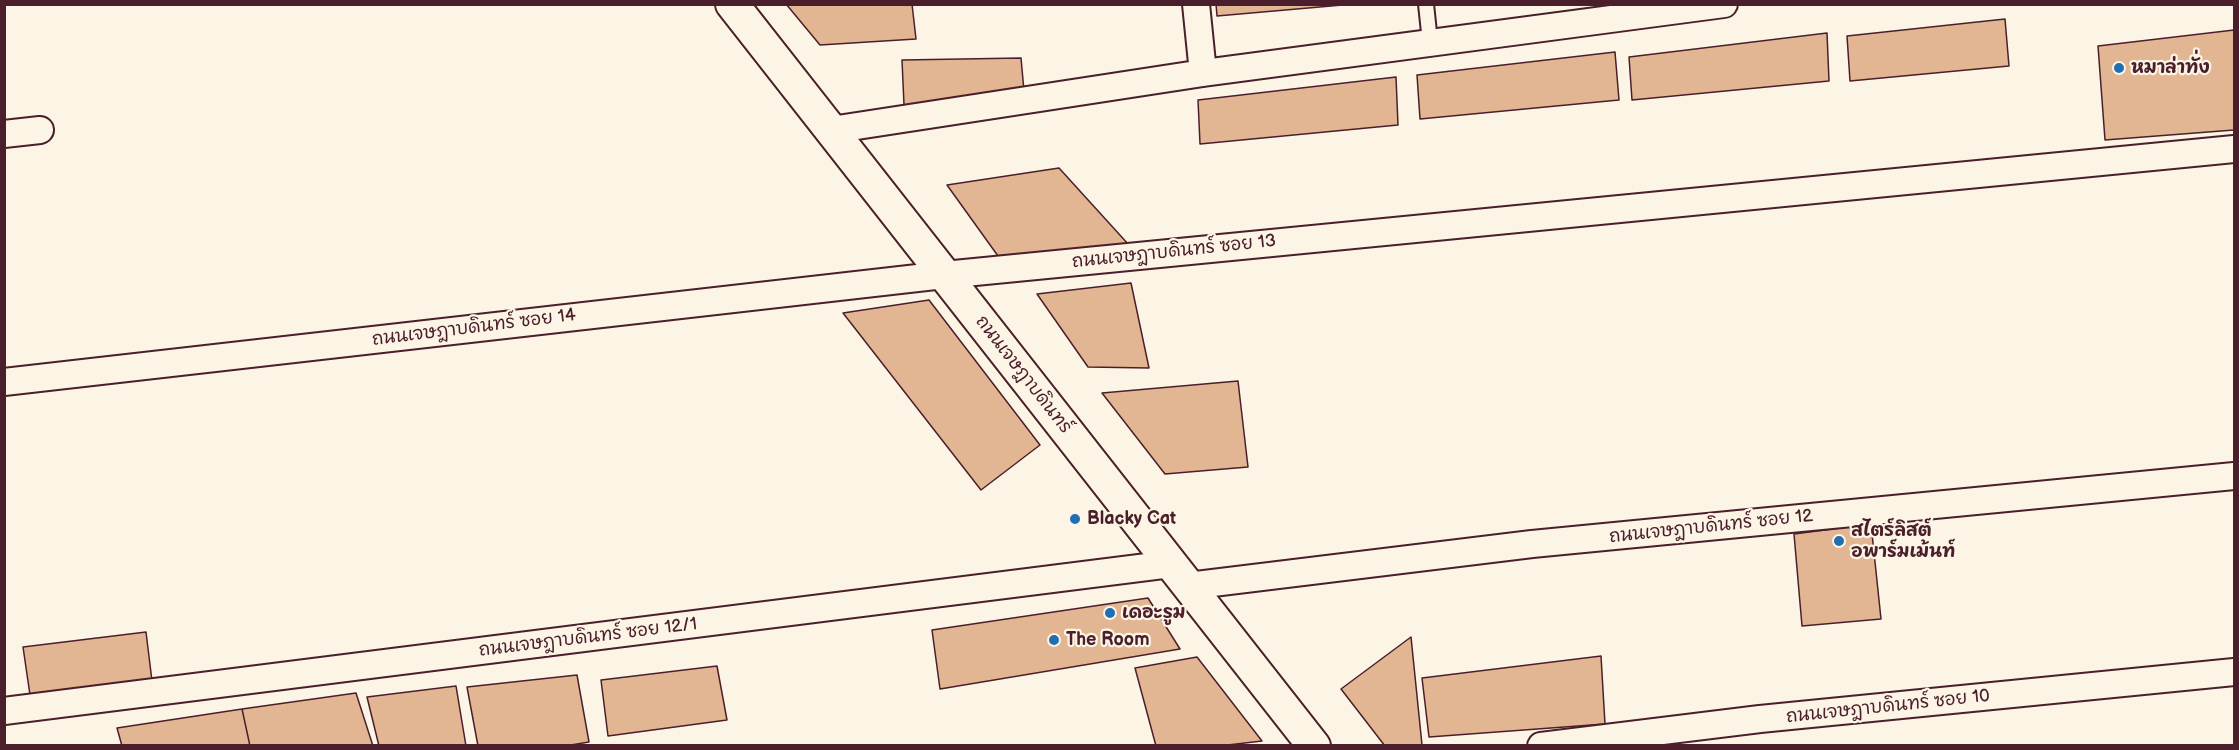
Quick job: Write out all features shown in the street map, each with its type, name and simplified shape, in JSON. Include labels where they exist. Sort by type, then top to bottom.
[{"type":"street","name":"ถนนเจษฎาบดินทร์","points":[[732,4],[1314,746]]},
{"type":"street","points":[[1196,4],[1203,73]]},
{"type":"street","points":[[831,130],[1203,73],[1651,9],[1724,4]]},
{"type":"street","points":[[4,134],[40,130]]},
{"type":"street","name":"ถนนเจษฎาบดินทร์ ซอย 13","points":[[944,275],[2235,149]]},
{"type":"street","name":"ถนนเจษฎาบดินทร์ ซอย 14","points":[[4,382],[944,275]]},
{"type":"street","name":"ถนนเจษฎาบดินทร์ ซอย 12","points":[[1180,575],[1532,544],[2235,476]]},
{"type":"street","name":"ถนนเจษฎาบดินทร์ ซอย 12/1","points":[[4,711],[1180,575]]},
{"type":"street","name":"ถนนเจษฎาบดินทร์ ซอย 10","points":[[1541,746],[1760,719],[2235,672]]},
{"type":"lane","points":[[1426,4],[1430,42]]},
{"type":"building","points":[[786,4],[912,4],[916,39],[820,45]]},
{"type":"building","points":[[1216,4],[1354,4],[1217,16]]},
{"type":"building","points":[[2005,19],[2009,66],[1850,81],[1847,36]]},
{"type":"building","points":[[2234,30],[2234,130],[2105,140],[2098,46]]},
{"type":"building","points":[[1827,33],[1829,81],[1632,100],[1629,57]]},
{"type":"building","points":[[1615,52],[1619,100],[1420,119],[1417,75]]},
{"type":"building","points":[[1021,58],[1024,91],[904,105],[902,60]]},
{"type":"building","points":[[1396,77],[1398,125],[1200,144],[1198,100]]},
{"type":"building","points":[[1059,168],[1129,245],[998,256],[947,185]]},
{"type":"building","points":[[1131,283],[1149,368],[1088,367],[1037,294]]},
{"type":"building","points":[[929,300],[1040,445],[981,490],[843,313]]},
{"type":"building","points":[[1238,381],[1248,467],[1165,474],[1102,393]]},
{"type":"building","points":[[1871,524],[1881,619],[1802,626],[1794,534]]},
{"type":"building","name":"The Room","points":[[1148,598],[1180,649],[940,689],[932,630]]},
{"type":"building","points":[[146,632],[152,681],[30,695],[23,647]]},
{"type":"building","points":[[1411,637],[1422,745],[1385,746],[1341,689]]},
{"type":"building","points":[[1601,656],[1605,724],[1429,737],[1422,678]]},
{"type":"building","points":[[1197,657],[1262,741],[1219,746],[1156,746],[1135,668]]},
{"type":"building","points":[[717,666],[727,720],[608,736],[601,680]]},
{"type":"building","points":[[577,675],[589,742],[565,746],[478,746],[467,687]]},
{"type":"building","points":[[456,686],[466,746],[379,746],[367,697]]},
{"type":"building","points":[[356,693],[373,746],[250,746],[242,709]]},
{"type":"building","points":[[242,709],[250,746],[122,746],[117,728]]},
{"type":"place","name":"หมาล่าทั่ง","points":[[2119,68]]},
{"type":"place","name":"Blacky Cat","points":[[1075,519]]},
{"type":"place","name":"สไตร์ลิสต์ อพาร์มเม้นท์","points":[[1839,541]]},
{"type":"place","name":"เดอะรูม","points":[[1110,613]]},
{"type":"place","name":"The Room","points":[[1054,640]]}]
